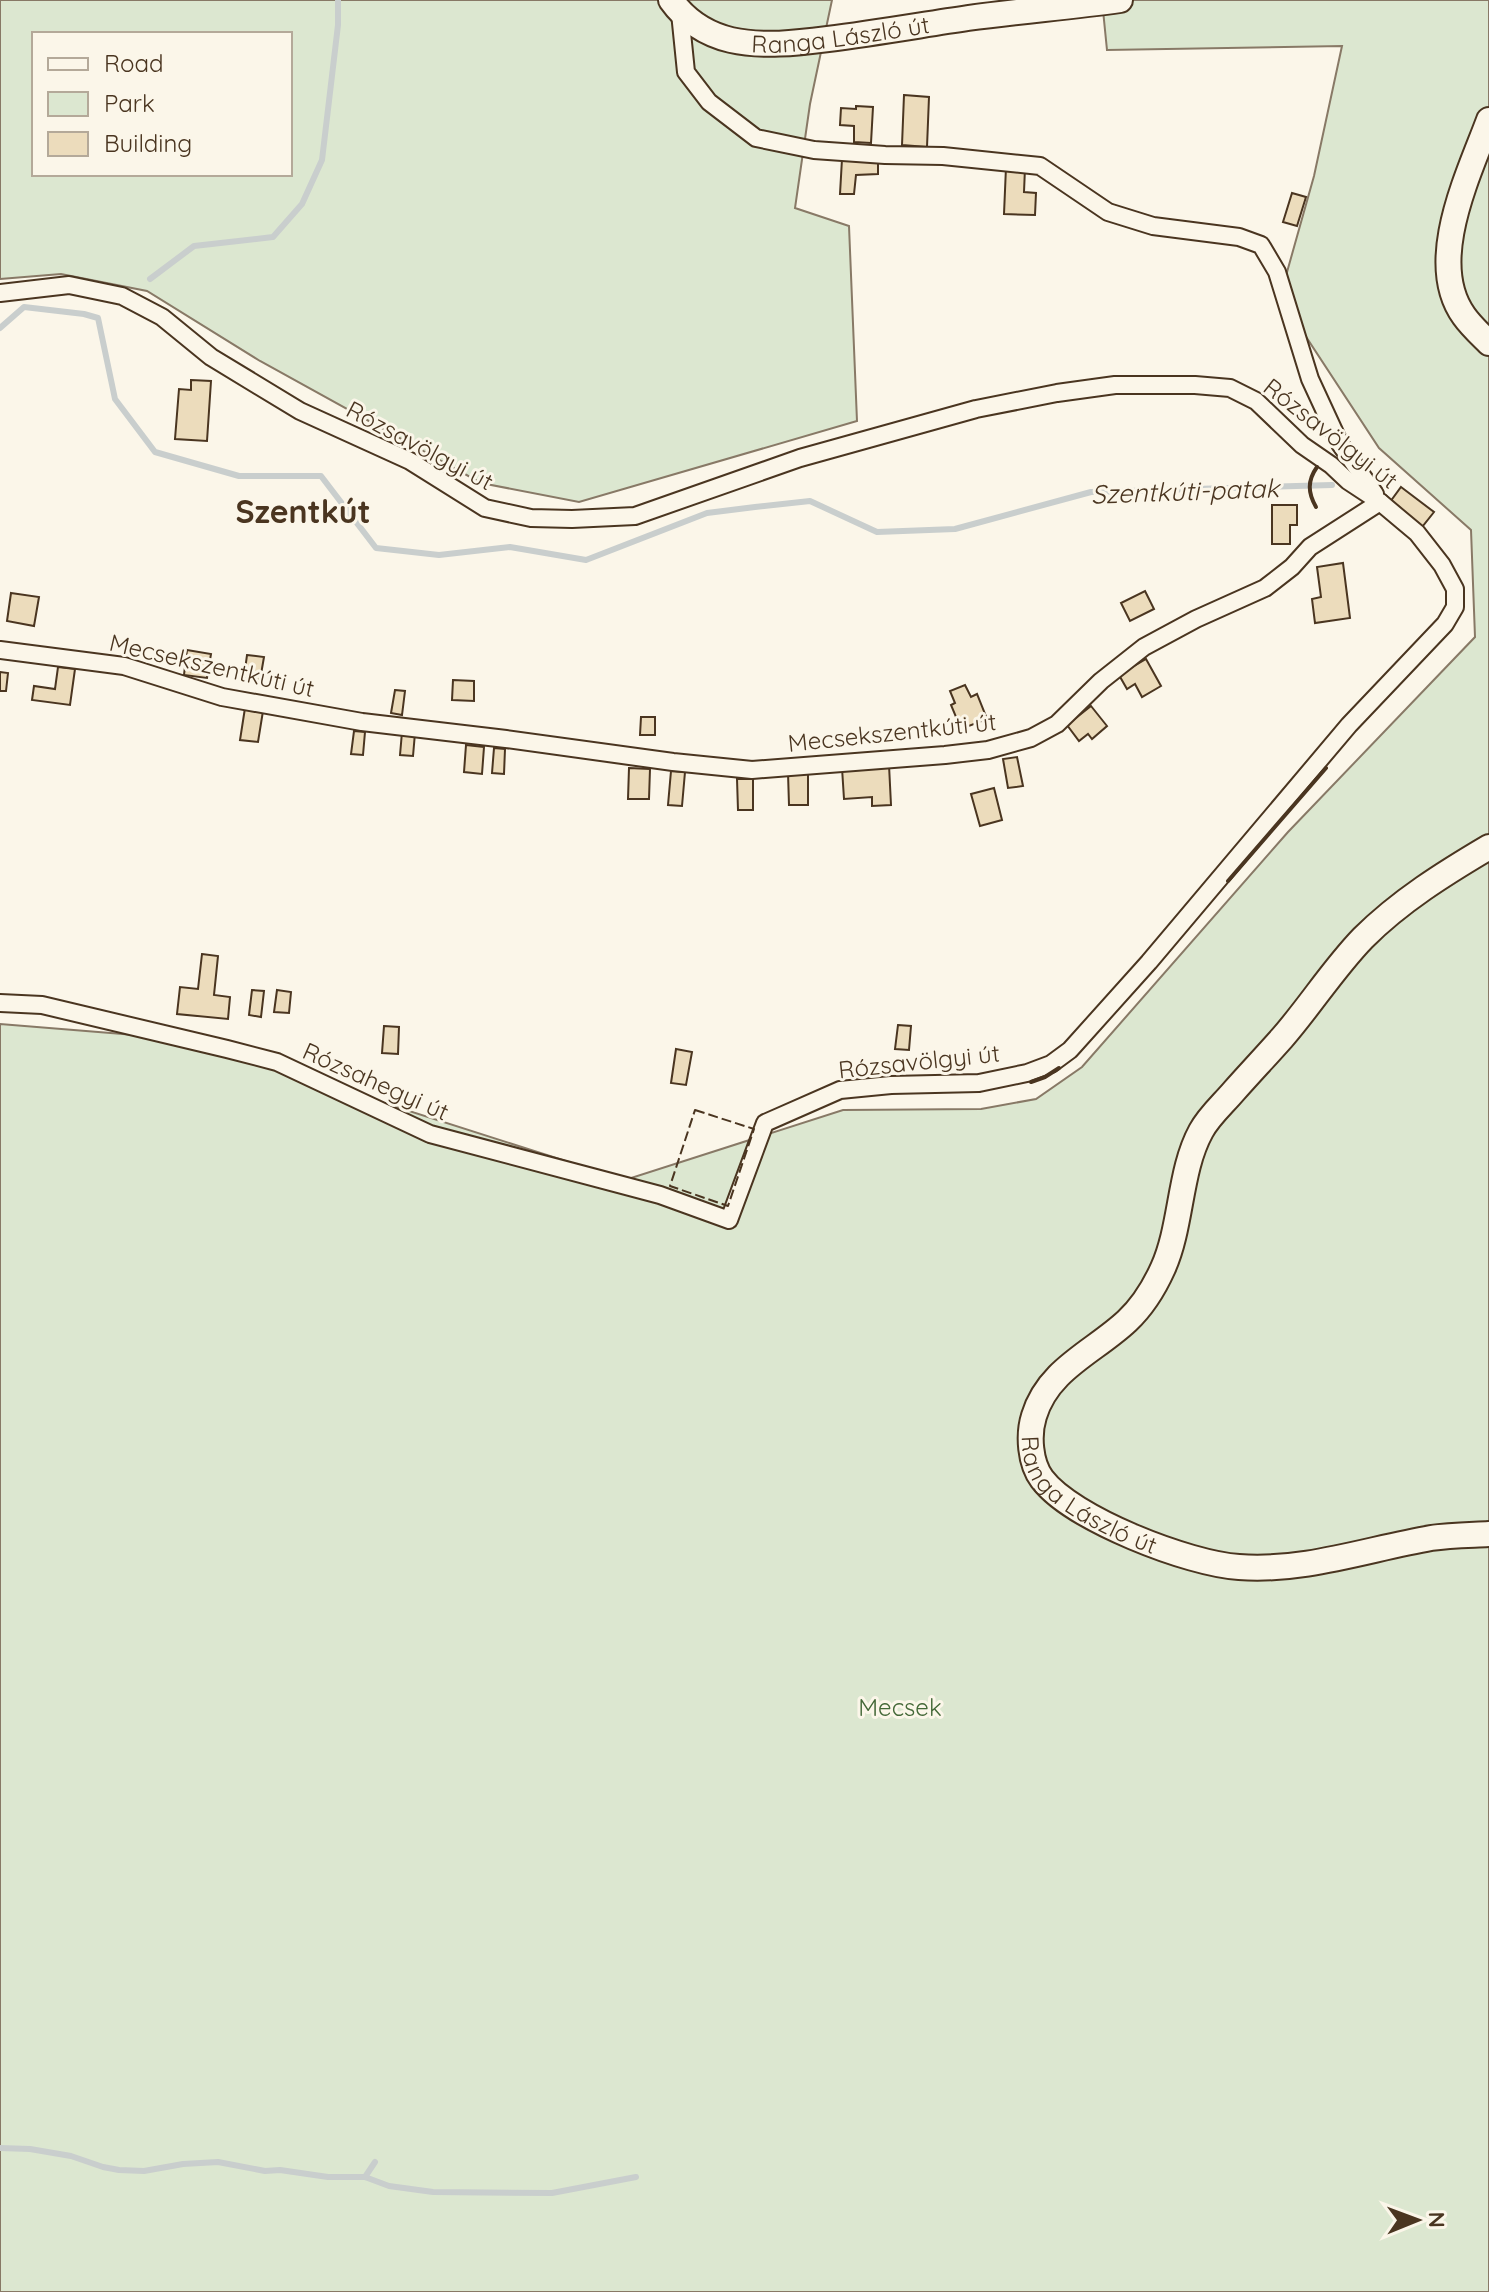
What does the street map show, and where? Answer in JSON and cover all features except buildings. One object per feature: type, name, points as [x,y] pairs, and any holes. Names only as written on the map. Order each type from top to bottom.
[{"type":"main road","name":"Ranga László út","points":[[676,6],[707,32],[732,40],[774,43],[854,36],[969,18],[1120,0]]},
{"type":"main road","points":[[1489,120],[1462,191],[1451,232],[1448,259],[1449,282],[1462,314],[1489,343]]},
{"type":"main road","name":"Ranga László út","points":[[1489,847],[1443,874],[1364,938],[1288,1031],[1216,1111],[1202,1130],[1193,1150],[1166,1264],[1154,1288],[1125,1323],[1058,1374],[1034,1416],[1031,1437],[1033,1461],[1041,1477],[1072,1506],[1140,1540],[1206,1561],[1238,1567],[1278,1567],[1434,1537],[1489,1534]]},
{"type":"street","points":[[676,6],[686,72],[709,102],[756,138],[814,150],[943,156],[1040,166],[1108,212],[1153,226],[1239,237],[1261,245],[1277,272],[1310,379],[1340,444],[1380,502]]},
{"type":"street","name":"Rózsavölgyi út","points":[[0,293],[69,285],[122,296],[162,317],[211,357],[300,411],[410,461],[485,508],[531,518],[635,516],[800,458],[976,409],[1115,385],[1195,385],[1230,388],[1256,401],[1302,445],[1417,533],[1442,565],[1455,589],[1455,607],[1445,624],[1349,725],[1080,1039],[1051,1064],[1027,1073],[979,1083],[891,1085],[840,1090],[765,1123],[729,1220]]},
{"type":"street","name":"Mecsekszentkúti út","points":[[0,650],[124,666],[222,697],[362,722],[673,762],[752,770],[945,755],[988,750],[1031,738],[1057,724],[1101,681],[1144,647],[1265,588],[1292,567],[1310,547],[1380,502]]},
{"type":"street","name":"Rózsahegyi út","points":[[0,1003],[42,1005],[277,1062],[430,1134],[660,1195],[729,1220]]},
{"type":"green space","points":[[0,0],[832,0],[810,104],[795,208],[849,226],[857,421],[579,502],[481,483],[260,361],[147,291],[61,274],[0,279]]},
{"type":"green space","name":"Mecsek","points":[[1102,0],[1489,0],[1489,2292],[0,2292],[0,1024],[184,1039],[625,1180],[843,1110],[981,1109],[1036,1099],[1082,1067],[1288,832],[1475,637],[1471,530],[1379,448],[1280,297],[1314,176],[1342,46],[1107,50]]},
{"type":"waterway","points":[[150,279],[194,246],[273,237],[302,204],[322,160],[338,25],[338,0]]},
{"type":"waterway","name":"Szentkúti-patak","points":[[0,328],[24,307],[98,318],[115,399],[155,452],[239,476],[321,476],[376,548],[439,555],[510,547],[586,560],[707,513],[810,501],[877,532],[955,529],[1091,492],[1332,485]]},
{"type":"waterway","points":[[0,2148],[71,2156],[119,2170],[144,2171],[218,2162],[265,2171],[365,2177],[389,2186],[433,2192],[552,2193],[636,2177]]},
{"type":"waterway","points":[[365,2177],[375,2162]]},
{"type":"fence","points":[[695,1110],[754,1129],[728,1206],[670,1186],[695,1110]]},
{"type":"wall","points":[[1316,507],[1310,487],[1317,467]]},
{"type":"wall","points":[[1228,881],[1326,768]]},
{"type":"wall","points":[[1031,1082],[1059,1068]]},
{"type":"district","name":"Szentkút","points":[[303,511]]}]
